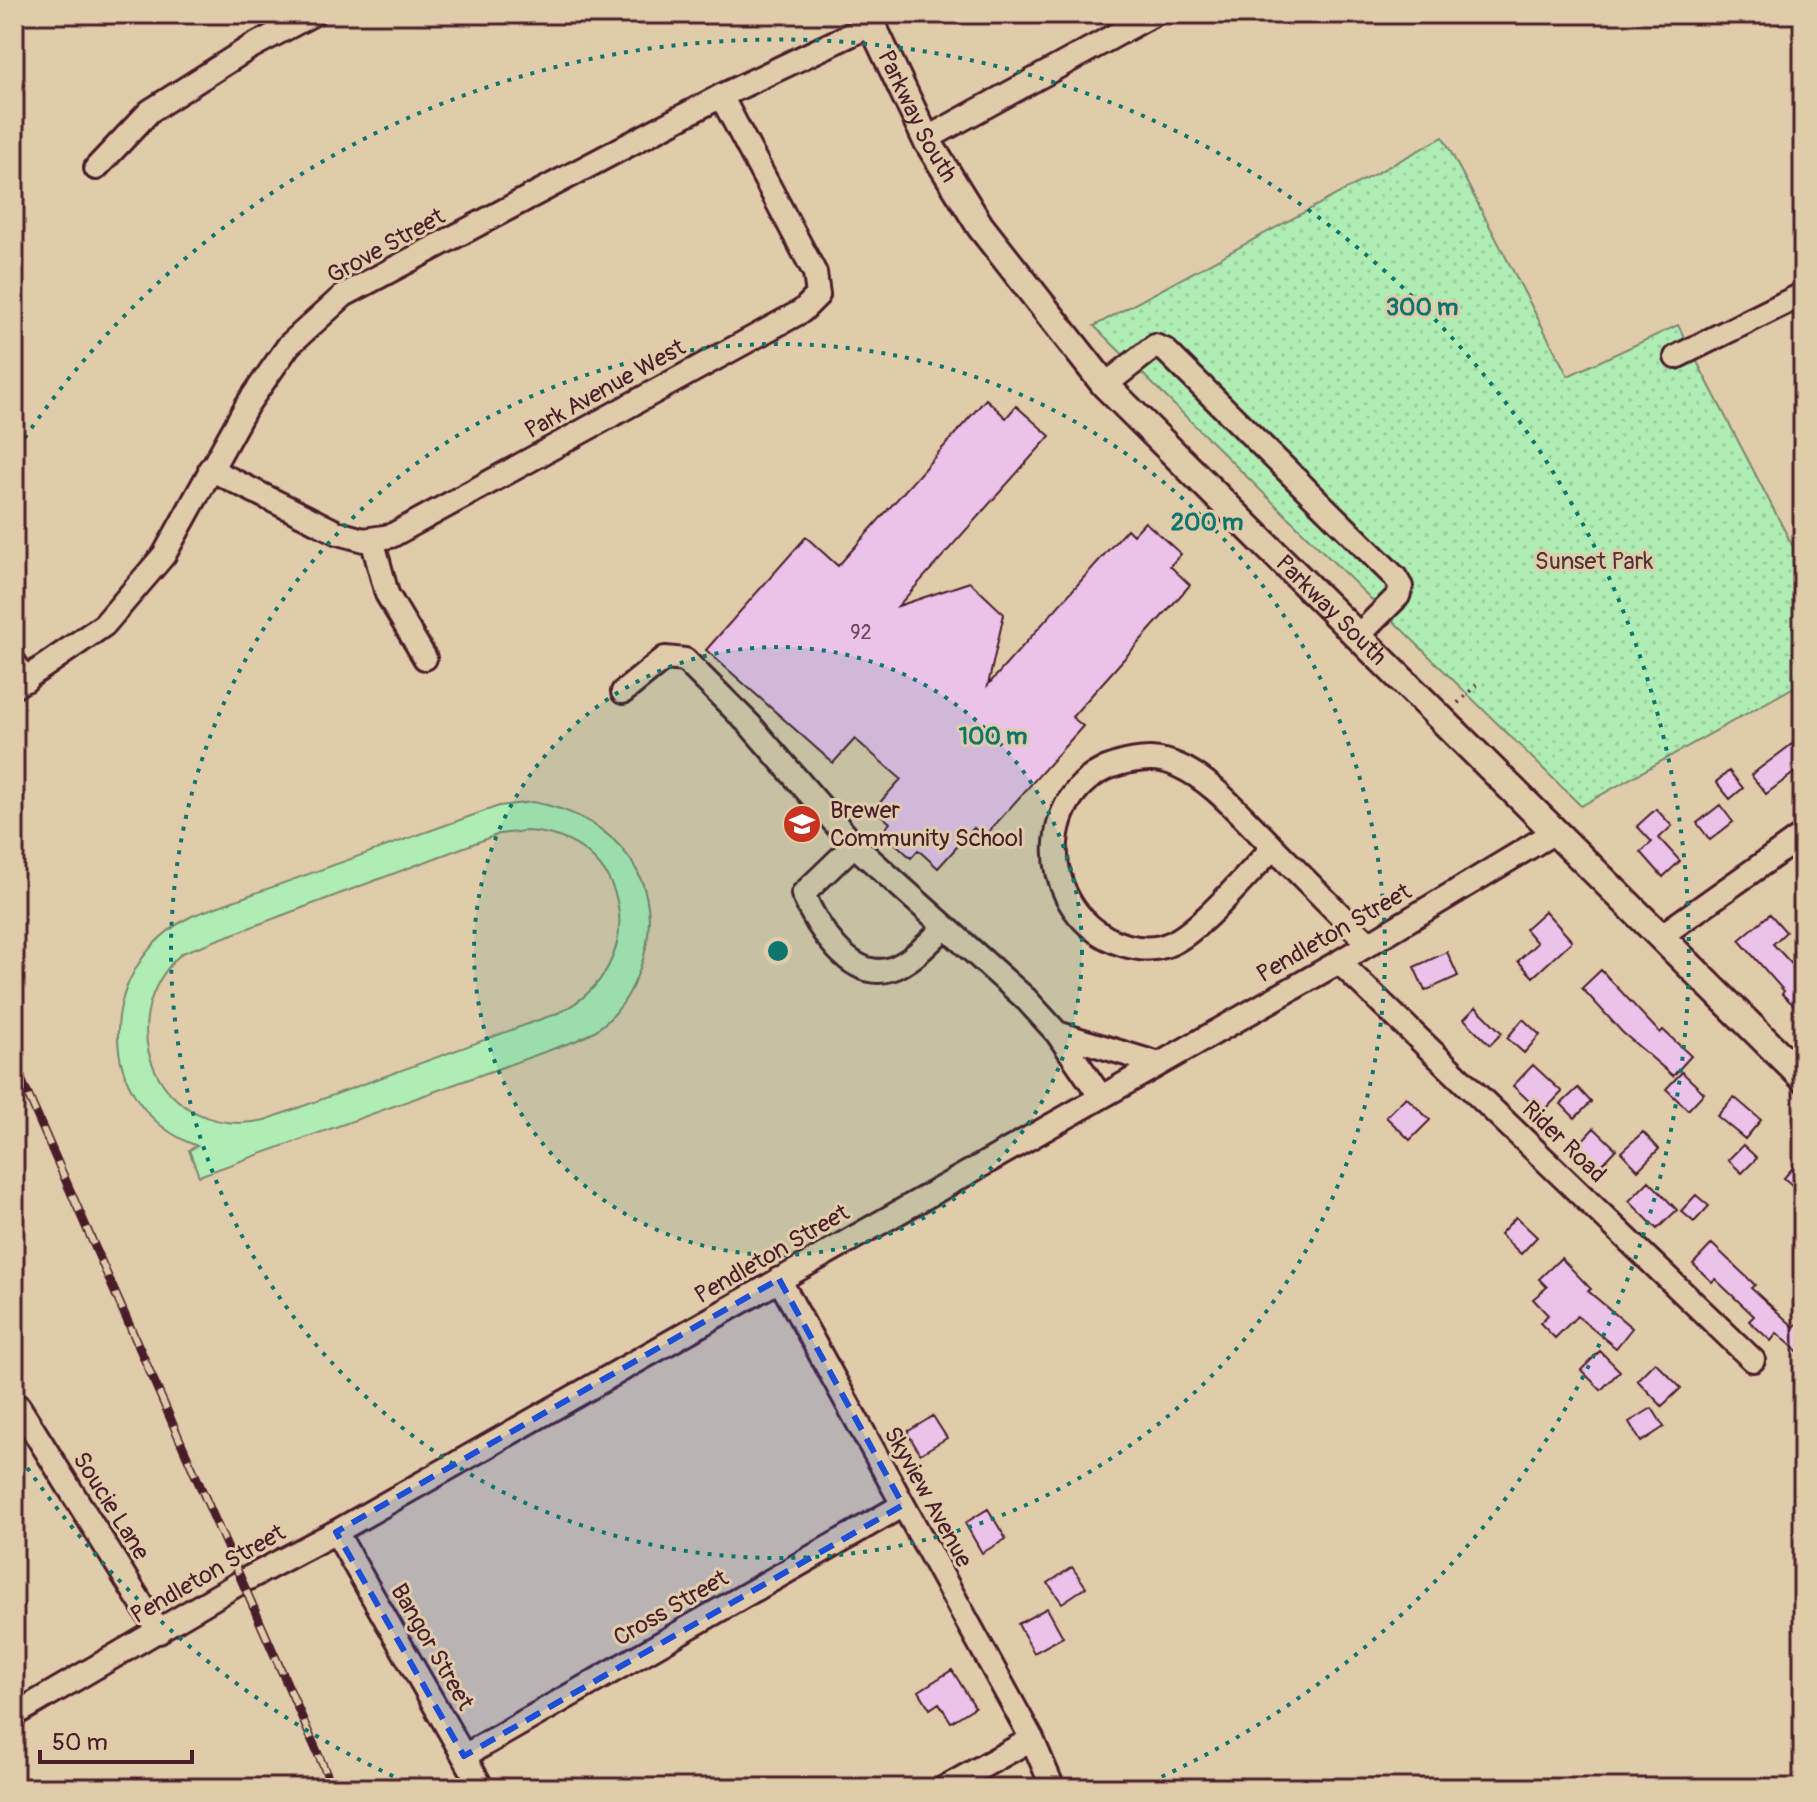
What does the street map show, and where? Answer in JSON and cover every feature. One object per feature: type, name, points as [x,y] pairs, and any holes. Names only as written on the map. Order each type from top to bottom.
[{"type":"main road","name":"Parkway South","points":[[869,19],[926,139],[980,226],[1105,385],[1803,1078]]},
{"type":"street","points":[[96,168],[150,111],[249,48],[313,14]]},
{"type":"street","points":[[926,139],[1154,14]]},
{"type":"street","name":"Grove Street","points":[[18,676],[104,625],[164,555],[247,405],[289,345],[344,295],[869,19]]},
{"type":"street","name":"Park Avenue West","points":[[372,539],[391,536],[775,326],[802,311],[818,295],[815,273],[721,96]]},
{"type":"street","points":[[1676,357],[1803,294]]},
{"type":"street","points":[[1105,385],[1155,346],[1176,361],[1395,577],[1401,587],[1398,596],[1359,635]]},
{"type":"street","points":[[210,469],[338,533],[372,539],[387,594],[425,658]]},
{"type":"street","points":[[623,692],[665,658],[685,660],[750,725],[854,845],[1026,999],[1057,1033],[1101,1097]]},
{"type":"street","points":[[1273,848],[1190,931],[1172,943],[1151,949],[1128,946],[1088,926],[1065,898],[1056,871],[1055,847],[1068,806],[1093,774],[1106,766],[1156,758],[1178,765],[1205,782],[1273,848],[1369,944]]},
{"type":"street","name":"Pendleton Street","points":[[14,1715],[241,1582],[336,1532],[1339,962],[1553,833]]},
{"type":"street","points":[[1661,936],[1803,835]]},
{"type":"street","points":[[854,845],[803,894],[813,917],[832,942],[859,966],[873,971],[897,966],[945,927]]},
{"type":"street","name":"Rider Road","points":[[1339,962],[1753,1360]]},
{"type":"street","points":[[1057,1033],[1159,1064]]},
{"type":"street","name":"Skyview Avenue","points":[[779,1279],[1032,1739],[1053,1788]]},
{"type":"street","name":"Soucie Lane","points":[[19,1407],[159,1632]]},
{"type":"street","name":"Cross Street","points":[[464,1756],[903,1505]]},
{"type":"street","name":"Bangor Street","points":[[336,1532],[482,1788]]},
{"type":"street","points":[[944,1788],[1032,1739]]},
{"type":"path","points":[[1458,703],[1481,681]]},
{"type":"highlighted area","points":[[779,1279],[903,1505],[464,1756],[336,1532]]},
{"type":"green space","name":"Sunset Park","points":[[1443,137],[1568,376],[1678,325],[1803,566],[1803,682],[1581,806],[1094,326]]},
{"type":"green space","points":[[533,802],[564,810],[613,839],[631,860],[643,884],[648,910],[647,940],[634,983],[615,1014],[587,1036],[575,1041],[199,1176],[189,1150],[197,1146],[162,1126],[137,1099],[122,1067],[118,1033],[123,998],[138,965],[161,937],[194,915],[499,806]],"holes":[[[526,831],[562,838],[590,855],[609,879],[618,907],[618,937],[608,966],[588,992],[558,1013],[265,1120],[228,1122],[197,1113],[173,1096],[156,1071],[147,1043],[148,1012],[159,981],[182,953],[499,834]]]},
{"type":"building","points":[[986,399],[1006,418],[1016,406],[1050,436],[898,606],[970,582],[1004,614],[988,685],[1127,529],[1133,535],[1145,522],[1181,554],[1170,566],[1190,585],[1072,717],[1083,726],[984,837],[974,828],[938,868],[918,850],[911,858],[883,832],[890,823],[874,809],[901,779],[855,739],[833,763],[706,650],[806,537],[838,566]]},
{"type":"building","points":[[1792,744],[1803,758],[1803,766],[1766,794],[1751,775]]},
{"type":"building","points":[[1729,771],[1743,788],[1730,799],[1716,782]]},
{"type":"building","points":[[1720,805],[1733,822],[1710,840],[1697,823]]},
{"type":"building","points":[[1656,809],[1672,826],[1659,838],[1680,861],[1663,877],[1641,852],[1652,842],[1637,826]]},
{"type":"building","points":[[1545,911],[1572,941],[1533,977],[1518,961],[1537,943],[1525,929]]},
{"type":"building","points":[[1770,914],[1786,932],[1773,944],[1803,976],[1803,1014],[1782,994],[1784,991],[1739,940]]},
{"type":"building","points":[[1447,952],[1458,976],[1425,991],[1414,967]]},
{"type":"building","points":[[1601,970],[1660,1033],[1663,1030],[1691,1056],[1673,1076],[1622,1032],[1582,988]]},
{"type":"building","points":[[1476,1007],[1502,1033],[1490,1045],[1464,1019]]},
{"type":"building","points":[[1523,1019],[1540,1035],[1524,1053],[1507,1038]]},
{"type":"building","points":[[1533,1065],[1562,1092],[1542,1113],[1513,1086]]},
{"type":"building","points":[[1682,1072],[1704,1093],[1688,1110],[1666,1089]]},
{"type":"building","points":[[1578,1088],[1591,1102],[1575,1118],[1561,1104]]},
{"type":"building","points":[[1406,1097],[1430,1120],[1410,1140],[1386,1117]]},
{"type":"building","points":[[1734,1097],[1761,1120],[1745,1139],[1717,1116]]},
{"type":"building","points":[[1594,1128],[1616,1149],[1598,1168],[1576,1147]]},
{"type":"building","points":[[1643,1132],[1659,1149],[1638,1170],[1621,1152]]},
{"type":"building","points":[[1743,1145],[1757,1158],[1742,1173],[1728,1160]]},
{"type":"building","points":[[1803,1156],[1803,1195],[1784,1178]]},
{"type":"building","points":[[1649,1181],[1677,1210],[1657,1229],[1629,1201]]},
{"type":"building","points":[[1696,1195],[1709,1206],[1694,1222],[1681,1211]]},
{"type":"building","points":[[1516,1217],[1537,1237],[1521,1254],[1500,1234]]},
{"type":"building","points":[[1712,1244],[1755,1285],[1751,1288],[1794,1327],[1803,1317],[1803,1356],[1777,1333],[1771,1341],[1749,1321],[1754,1316],[1715,1279],[1712,1282],[1693,1264]]},
{"type":"building","points":[[1561,1258],[1591,1289],[1588,1291],[1632,1328],[1616,1348],[1577,1316],[1555,1338],[1540,1323],[1548,1315],[1533,1299],[1547,1287],[1539,1279]]},
{"type":"building","points":[[1600,1351],[1620,1371],[1601,1390],[1581,1370]]},
{"type":"building","points":[[1655,1362],[1681,1388],[1662,1406],[1637,1380]]},
{"type":"building","points":[[1652,1408],[1664,1427],[1641,1442],[1629,1422]]},
{"type":"building","points":[[933,1416],[947,1438],[920,1454],[907,1432]]},
{"type":"building","points":[[988,1509],[1006,1539],[982,1553],[965,1523]]},
{"type":"building","points":[[1072,1567],[1086,1587],[1062,1603],[1048,1583]]},
{"type":"building","points":[[1047,1608],[1063,1637],[1034,1653],[1018,1624]]},
{"type":"building","points":[[952,1670],[975,1707],[951,1722],[939,1703],[930,1709],[919,1691]]},
{"type":"railway","points":[[14,1063],[333,1788]]},
{"type":"place","name":"Brewer Community School","points":[[802,824]]}]
